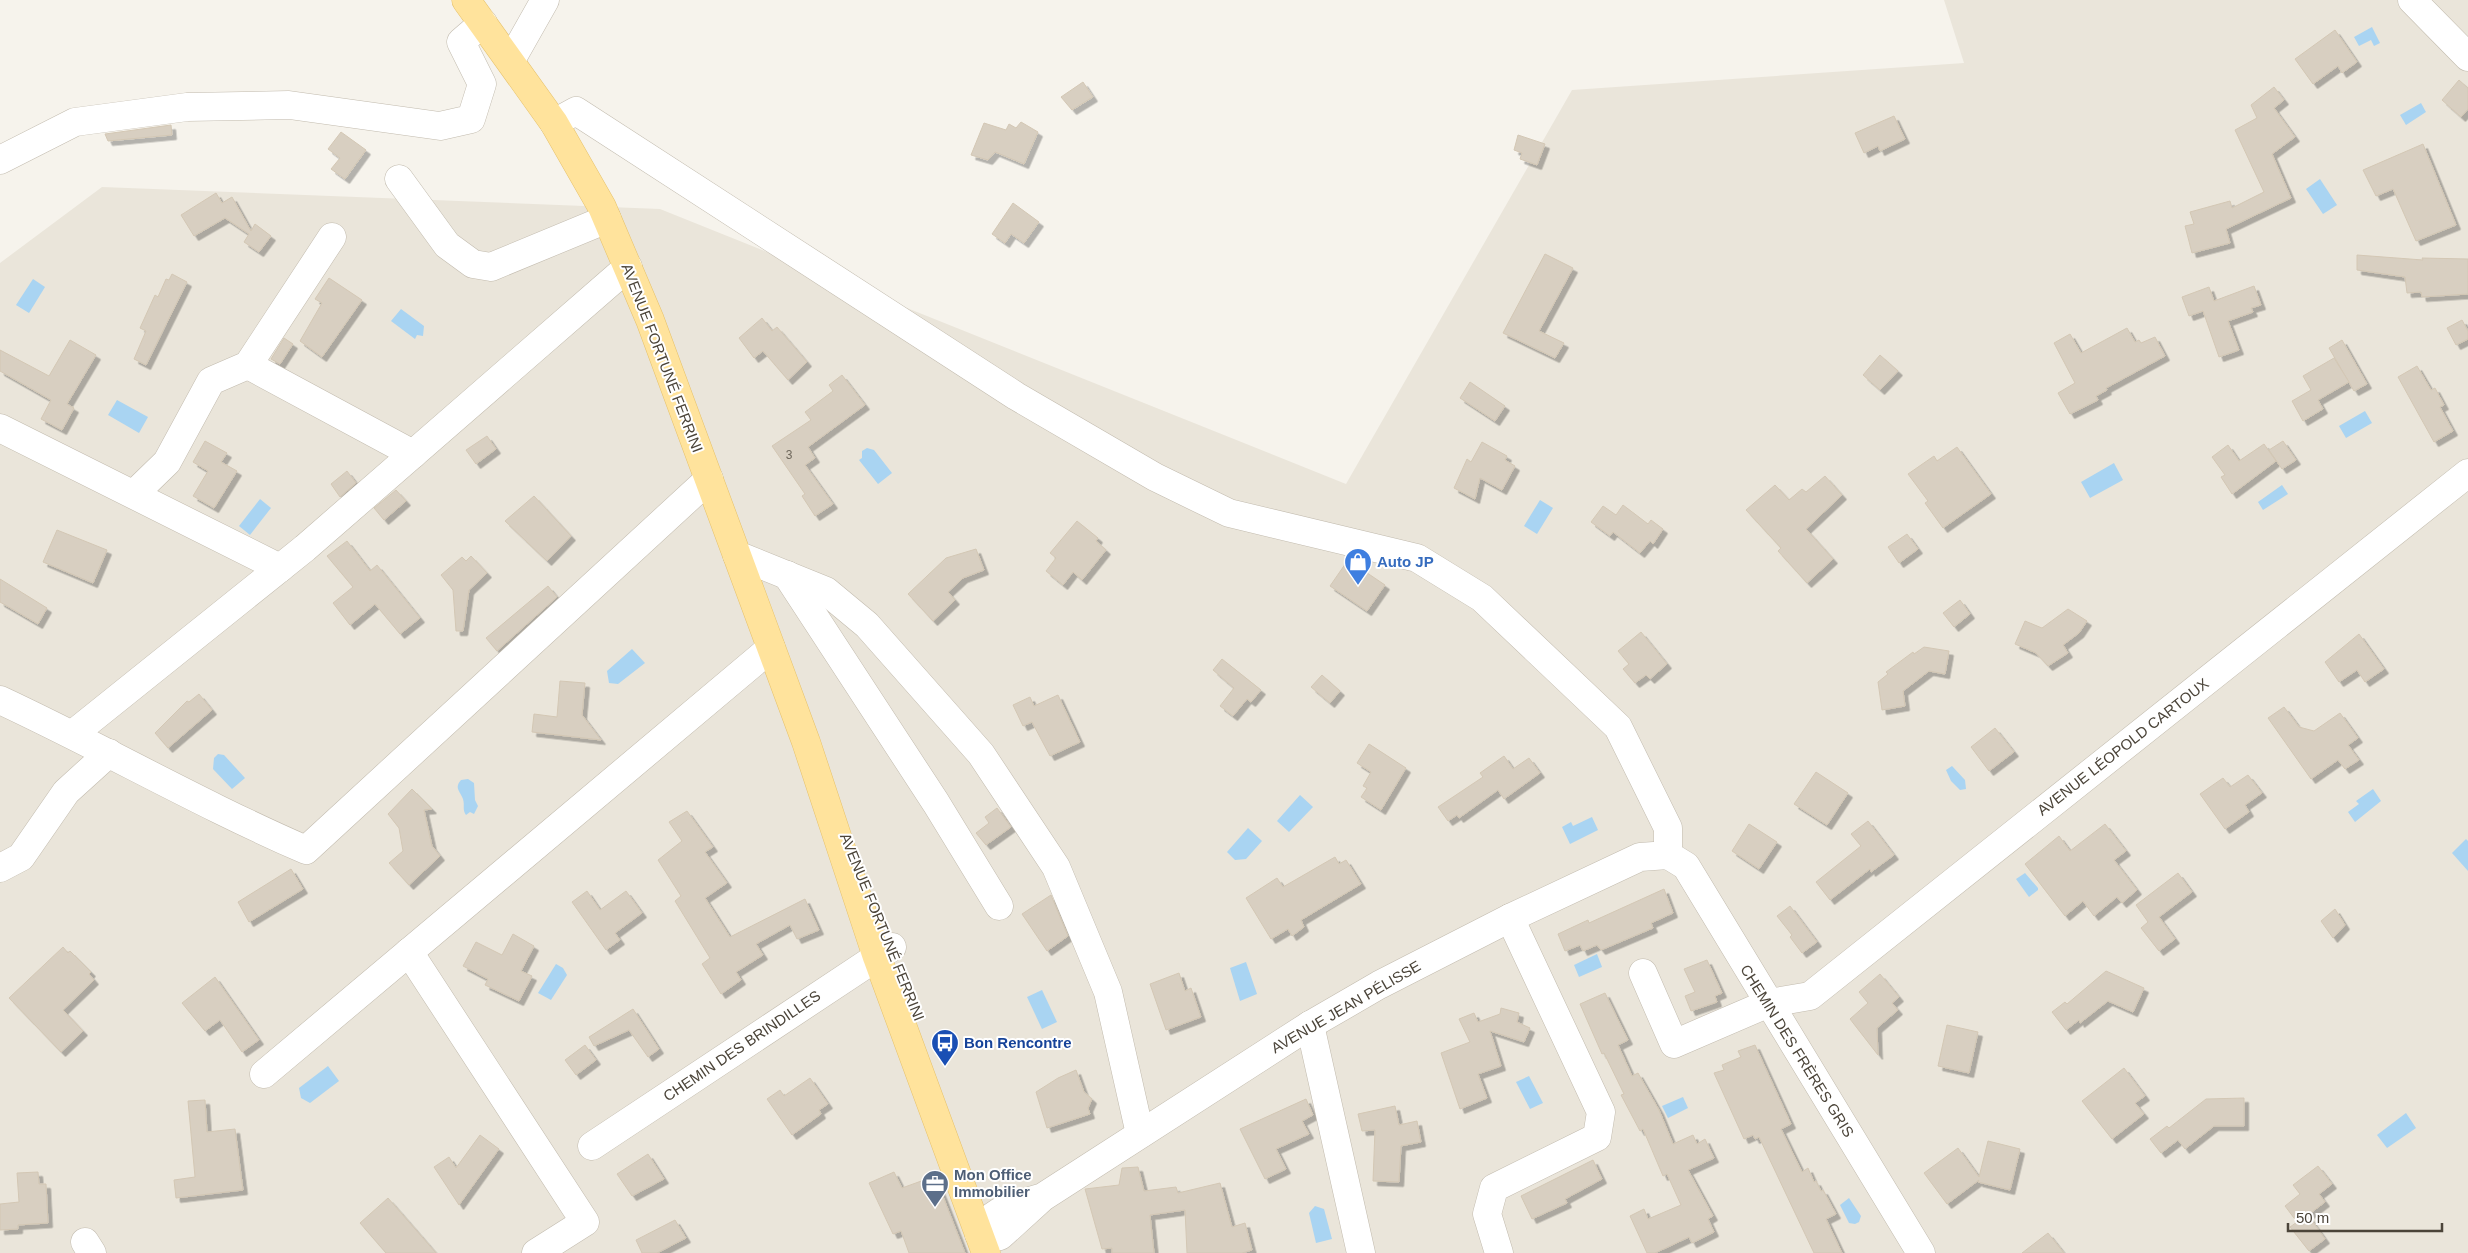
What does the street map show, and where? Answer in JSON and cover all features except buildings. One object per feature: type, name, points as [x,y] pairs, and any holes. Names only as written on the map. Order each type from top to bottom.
[{"type":"main road","name":"AVENUE FORTUNÉ FERRINI","points":[[466,0],[554,123],[607,219],[628,266],[993,1238]]},
{"type":"street","points":[[510,60],[545,0]]},
{"type":"street","points":[[2412,0],[2468,57]]},
{"type":"street","points":[[0,160],[75,122],[186,107],[289,105],[440,126],[471,119],[482,84],[461,42],[483,23]]},
{"type":"street","points":[[554,123],[576,111],[1016,396],[1156,477],[1229,512],[1418,558],[1482,598],[1618,727],[1668,828],[1668,855]]},
{"type":"street","points":[[399,179],[447,245],[473,264],[491,267],[607,219]]},
{"type":"street","points":[[134,494],[167,462],[210,381],[248,365],[332,237]]},
{"type":"street","points":[[73,734],[280,568],[628,266]]},
{"type":"street","points":[[248,365],[413,454]]},
{"type":"street","points":[[0,428],[280,568]]},
{"type":"street","name":"AVENUE LÉOPOLD CARTOUX","points":[[1643,973],[1674,1044],[1769,1003],[1810,996],[2468,473]]},
{"type":"street","points":[[0,700],[73,734],[245,824],[306,850],[709,479]]},
{"type":"street","points":[[737,555],[826,591],[867,625],[981,754],[1056,867],[1108,992],[1140,1134]]},
{"type":"street","points":[[787,575],[936,803],[999,906]]},
{"type":"street","points":[[264,1074],[771,648]]},
{"type":"street","points":[[0,868],[21,857],[66,792],[110,753]]},
{"type":"street","name":"CHEMIN DES FRÈRES GRIS","points":[[1668,855],[1686,866],[1921,1253]]},
{"type":"street","name":"AVENUE JEAN PÉLISSE","points":[[993,1238],[1043,1196],[1310,1025],[1379,985],[1510,918],[1640,858],[1668,855]]},
{"type":"street","points":[[1499,1253],[1487,1214],[1494,1188],[1597,1137],[1601,1112],[1510,918]]},
{"type":"street","points":[[409,952],[585,1222],[536,1253]]},
{"type":"street","name":"CHEMIN DES BRINDILLES","points":[[592,1146],[885,952]]},
{"type":"street","points":[[1310,1025],[1362,1253]]},
{"type":"shaded area","points":[[1944,0],[2468,0],[2468,1253],[0,1253],[0,263],[102,187],[660,209],[1346,484],[1572,90],[1964,63]]},
{"type":"water","points":[[2372,27],[2380,43],[2374,46],[2371,40],[2359,46],[2354,37]]},
{"type":"water","points":[[2421,103],[2426,112],[2406,125],[2400,115]]},
{"type":"water","points":[[2320,179],[2337,205],[2323,214],[2306,189]]},
{"type":"water","points":[[33,279],[45,287],[29,313],[16,305]]},
{"type":"water","points":[[401,309],[424,326],[423,336],[417,335],[415,339],[391,321]]},
{"type":"water","points":[[117,400],[148,417],[139,433],[108,415]]},
{"type":"water","points":[[2365,411],[2372,423],[2346,438],[2339,426]]},
{"type":"water","points":[[867,448],[874,450],[892,473],[878,484],[859,460],[862,458],[862,451]]},
{"type":"water","points":[[2114,463],[2123,480],[2090,498],[2081,482]]},
{"type":"water","points":[[2282,485],[2288,494],[2263,510],[2258,502]]},
{"type":"water","points":[[260,499],[271,508],[250,535],[239,526]]},
{"type":"water","points":[[1540,500],[1553,508],[1537,534],[1524,526]]},
{"type":"water","points":[[632,649],[645,663],[618,684],[609,683],[607,671]]},
{"type":"water","points":[[218,754],[224,755],[245,778],[232,789],[213,769],[214,758]]},
{"type":"water","points":[[1952,766],[1965,780],[1966,789],[1960,790],[1951,781],[1946,770]]},
{"type":"water","points":[[468,779],[474,783],[475,800],[478,806],[474,814],[470,812],[466,815],[458,785],[461,780]]},
{"type":"water","points":[[2373,789],[2381,801],[2355,822],[2348,812],[2359,804],[2356,801]]},
{"type":"water","points":[[1300,795],[1313,807],[1289,832],[1277,821]]},
{"type":"water","points":[[1592,817],[1598,830],[1570,844],[1562,827],[1571,822],[1573,826]]},
{"type":"water","points":[[1248,828],[1262,841],[1246,859],[1235,860],[1227,852]]},
{"type":"water","points":[[2466,839],[2468,841],[2468,871],[2452,853]]},
{"type":"water","points":[[2025,873],[2038,888],[2029,897],[2016,879]]},
{"type":"water","points":[[1597,954],[1602,967],[1579,977],[1574,965]]},
{"type":"water","points":[[1246,962],[1257,994],[1240,1001],[1230,968]]},
{"type":"water","points":[[556,964],[563,968],[567,975],[551,1000],[538,993]]},
{"type":"water","points":[[1042,990],[1057,1022],[1042,1029],[1027,997]]},
{"type":"water","points":[[328,1066],[339,1081],[310,1103],[301,1098],[299,1088]]},
{"type":"water","points":[[1529,1076],[1543,1103],[1530,1109],[1516,1082]]},
{"type":"water","points":[[1683,1097],[1688,1108],[1668,1118],[1662,1106]]},
{"type":"water","points":[[2406,1113],[2416,1128],[2387,1148],[2377,1135]]},
{"type":"water","points":[[1849,1198],[1861,1216],[1859,1222],[1855,1224],[1849,1223],[1840,1205]]},
{"type":"water","points":[[1315,1206],[1324,1209],[1332,1239],[1316,1243],[1309,1213]]},
{"type":"place","name":"Auto JP","points":[[1358,586]]},
{"type":"place","name":"Bon Rencontre","points":[[945,1067]]},
{"type":"place","name":"Mon Office Immobilier","points":[[935,1208]]}]
